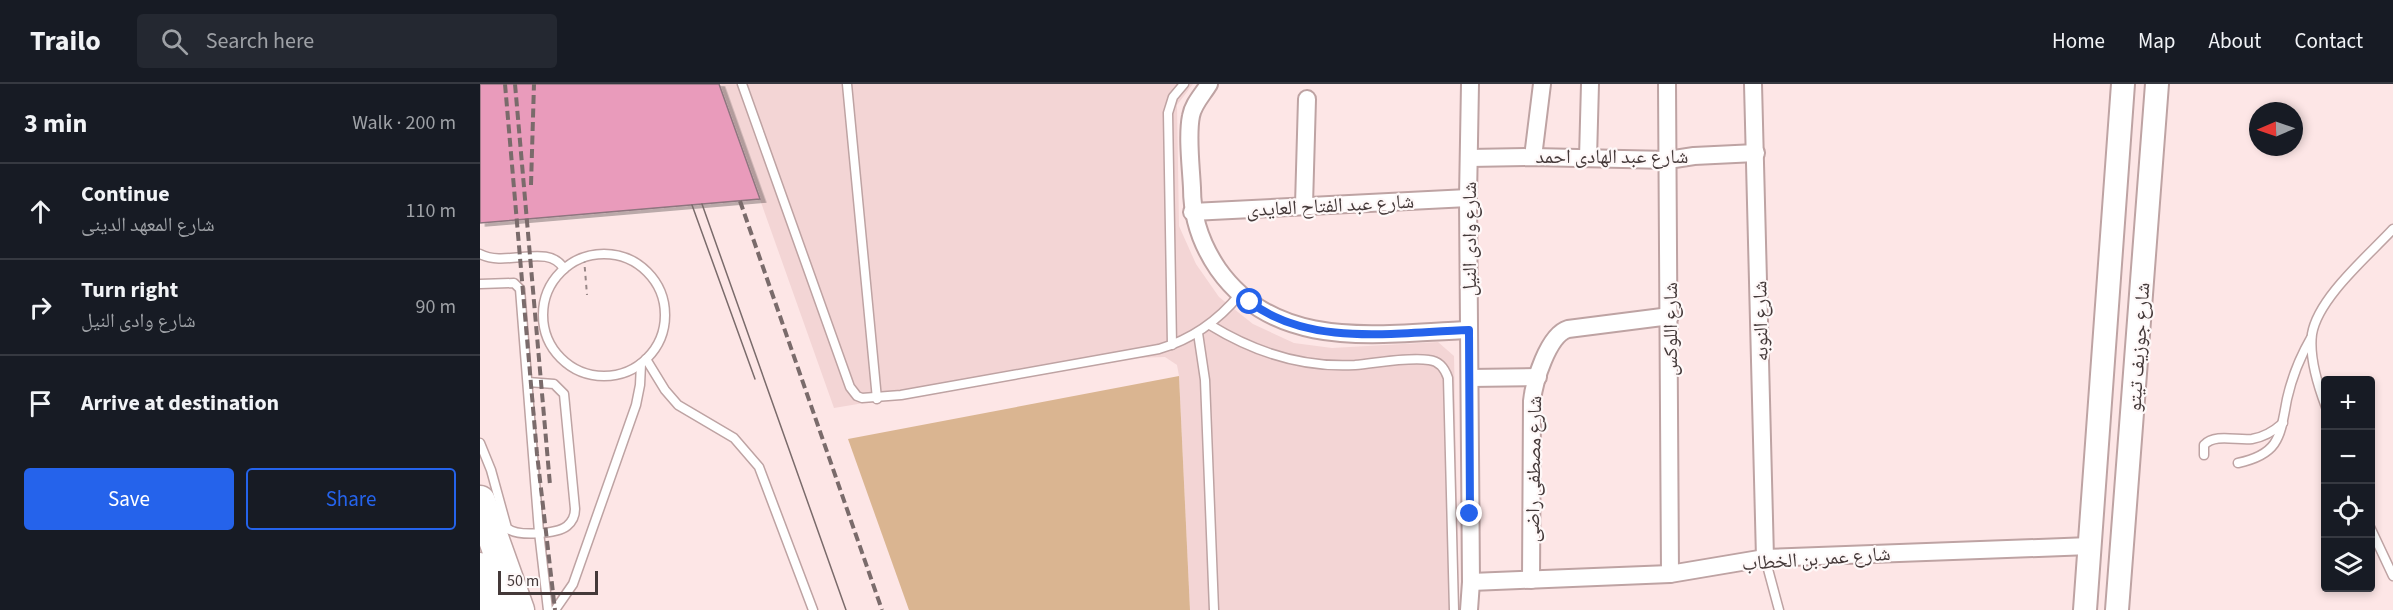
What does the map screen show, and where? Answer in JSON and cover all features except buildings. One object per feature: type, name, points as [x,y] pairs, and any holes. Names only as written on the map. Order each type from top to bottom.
[{"type":"highway","points":[[480,501],[519,610]]},
{"type":"highway","points":[[480,568],[494,610]]},
{"type":"main road","name":"شارع جوزيف تيتو","points":[[2085,610],[2123,84]]},
{"type":"main road","name":"شارع جوزيف تيتو","points":[[2117,610],[2157,84]]},
{"type":"street","points":[[1209,84],[1191,115],[1192,212],[1199,235],[1210,257],[1240,294],[1281,321],[1304,329],[1328,333],[1469,330]]},
{"type":"street","name":"شارع وادى النيل","points":[[1469,610],[1471,582],[1468,198],[1470,84]]},
{"type":"street","points":[[1533,156],[1542,84]]},
{"type":"street","points":[[1588,158],[1590,84]]},
{"type":"street","name":"شارع اللوكس","points":[[1667,84],[1670,574]]},
{"type":"street","name":"شارع النوبه","points":[[1754,84],[1765,558]]},
{"type":"street","points":[[1304,205],[1307,99]]},
{"type":"street","name":"شارع عبد الهادى احمد","points":[[1469,158],[1533,156],[1668,160],[1694,156],[1756,153]]},
{"type":"street","name":"شارع عبد الفتاح العايدى","points":[[1192,212],[1468,198]]},
{"type":"street","name":"شارع مصطفى راضى","points":[[1531,580],[1532,401],[1538,377],[1554,337],[1563,330],[1670,316]]},
{"type":"street","points":[[1470,378],[1538,377]]},
{"type":"street","name":"شارع عمر بن الخطاب","points":[[1471,582],[1670,574],[1765,558],[2090,546]]},
{"type":"lane","points":[[742,84],[850,387],[862,399],[877,399],[1172,345],[1210,325],[1240,294]]},
{"type":"lane","points":[[847,84],[877,399]]},
{"type":"lane","points":[[1172,345],[1168,113],[1173,97],[1184,84]]},
{"type":"lane","points":[[2238,463],[2254,459],[2268,450],[2278,437],[2284,422],[2292,379],[2312,337],[2320,310],[2393,229]]},
{"type":"lane","points":[[480,254],[501,260],[546,255],[557,260],[564,269]]},
{"type":"lane","points":[[607,254],[622,257],[636,264],[649,274],[663,301],[665,317],[656,347],[644,361],[620,374],[597,376],[568,365],[557,354],[546,333],[543,310],[546,295],[553,281],[564,269],[584,258],[607,254]]},
{"type":"lane","points":[[483,284],[514,283],[520,289],[539,532],[548,610]]},
{"type":"lane","points":[[1210,325],[1253,348],[1299,362],[1348,365],[1430,360],[1443,368],[1448,378],[1454,610]]},
{"type":"lane","points":[[1198,333],[1205,380],[1214,610]]},
{"type":"lane","points":[[2312,337],[2314,363],[2321,391]]},
{"type":"lane","points":[[555,610],[573,584],[632,416],[644,361]]},
{"type":"lane","points":[[644,361],[678,405],[734,438],[759,466],[813,610]]},
{"type":"lane","points":[[480,443],[491,470],[507,528],[516,534],[539,532],[565,527],[573,520],[575,509],[564,394],[554,384],[528,382]]},
{"type":"lane","points":[[2204,455],[2204,445],[2212,439],[2253,439],[2275,430],[2284,422]]},
{"type":"lane","points":[[2375,537],[2393,576]]},
{"type":"lane","points":[[1765,558],[1779,610]]},
{"type":"path","points":[[584,258],[587,295]]},
{"type":"shaded area","points":[[719,84],[1193,84],[1177,105],[1179,226],[1196,264],[1219,297],[1253,324],[1294,343],[1332,348],[1438,342],[1454,356],[1459,610],[1190,610],[1179,376],[1177,365],[1165,357],[1134,358],[834,408]]},
{"type":"shaded area","points":[[1179,376],[1190,610],[909,610],[848,439]]},
{"type":"tram line","points":[[702,204],[846,610]]},
{"type":"tram line","points":[[692,205],[755,379]]},
{"type":"railway","points":[[505,84],[537,454],[555,610]]},
{"type":"railway","points":[[515,84],[550,485]]},
{"type":"railway","points":[[531,185],[534,84]]},
{"type":"railway","points":[[740,201],[882,610]]},
{"type":"route","points":[[1250,302],[1281,321],[1304,329],[1328,333],[1469,330],[1470,514]]}]
